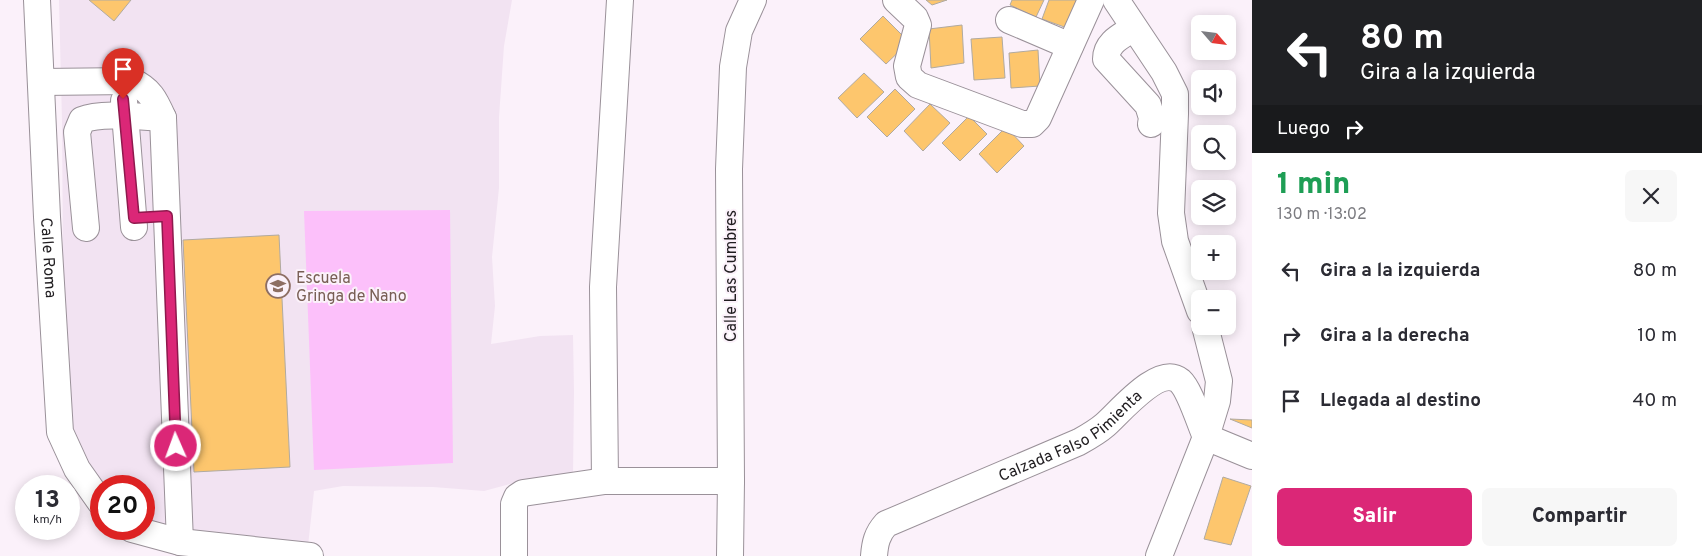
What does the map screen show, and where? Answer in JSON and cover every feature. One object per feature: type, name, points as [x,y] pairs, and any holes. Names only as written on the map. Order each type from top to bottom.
[{"type":"street","points":[[605,481],[603,287],[620,0]]},
{"type":"street","name":"Calle Las Cumbres","points":[[730,556],[729,169],[733,67],[740,31],[753,0]]},
{"type":"street","points":[[896,0],[915,18],[918,25],[907,66],[909,77],[918,85],[1022,124],[1032,124],[1038,118],[1091,0]]},
{"type":"street","points":[[1116,0],[1164,72],[1174,94],[1172,213],[1175,241],[1192,290]]},
{"type":"street","name":"Calle Roma","points":[[33,1],[41,82],[46,217],[60,432],[77,469],[90,487]]},
{"type":"street","points":[[1009,20],[1070,46]]},
{"type":"street","points":[[1134,28],[1110,45],[1106,52],[1106,59],[1148,105],[1152,118],[1151,124]]},
{"type":"street","points":[[41,82],[131,80],[144,87],[156,102],[163,118],[180,542]]},
{"type":"street","points":[[121,81],[134,223],[167,216]]},
{"type":"street","points":[[86,228],[77,132],[82,120],[89,117],[163,118]]},
{"type":"street","points":[[1159,556],[1206,438],[1218,401],[1219,381],[1207,335]]},
{"type":"street","name":"Calzada Falso Pimienta","points":[[874,556],[875,542],[886,524],[1079,442],[1105,425],[1145,387],[1166,377],[1172,377],[1179,381],[1185,388],[1206,438]]},
{"type":"street","points":[[1206,438],[1252,456]]},
{"type":"street","points":[[514,556],[514,504],[523,492],[605,481],[731,481]]},
{"type":"street","points":[[155,535],[180,542],[310,556]]},
{"type":"shaded area","name":"Escuela Gringa de Nano","points":[[59,0],[512,0],[504,46],[499,117],[499,188],[492,257],[495,306],[491,344],[540,336],[573,335],[573,476],[525,480],[484,491],[433,487],[343,486],[314,491],[307,555],[155,531],[155,475],[93,475],[60,432],[63,266]]},
{"type":"shaded area","points":[[450,210],[453,463],[314,470],[304,211]]},
{"type":"building","points":[[89,0],[131,0],[114,21]]},
{"type":"building","points":[[926,0],[947,0],[932,5]]},
{"type":"building","points":[[1012,0],[1044,0],[1036,17],[1010,5]]},
{"type":"building","points":[[1049,0],[1080,0],[1070,29],[1042,19]]},
{"type":"building","points":[[883,16],[909,42],[886,64],[860,39]]},
{"type":"building","points":[[962,25],[964,63],[931,68],[929,29]]},
{"type":"building","points":[[1002,37],[1005,78],[974,80],[971,39]]},
{"type":"building","points":[[1038,50],[1040,86],[1011,88],[1009,53]]},
{"type":"building","points":[[864,73],[884,92],[857,118],[838,98]]},
{"type":"building","points":[[895,89],[915,109],[887,137],[867,117]]},
{"type":"building","points":[[930,104],[950,123],[923,151],[904,131]]},
{"type":"building","points":[[969,116],[987,134],[960,161],[942,143]]},
{"type":"building","points":[[1006,127],[1024,146],[997,173],[979,154]]},
{"type":"building","points":[[279,235],[290,467],[194,472],[183,240]]},
{"type":"building","points":[[1230,419],[1252,420],[1252,428]]},
{"type":"building","points":[[1223,477],[1251,486],[1231,545],[1204,539]]},
{"type":"place","name":"Escuela Gringa de Nano","points":[[278,286]]},
{"type":"route","points":[[123,99],[134,218],[167,216],[176,446]]}]
